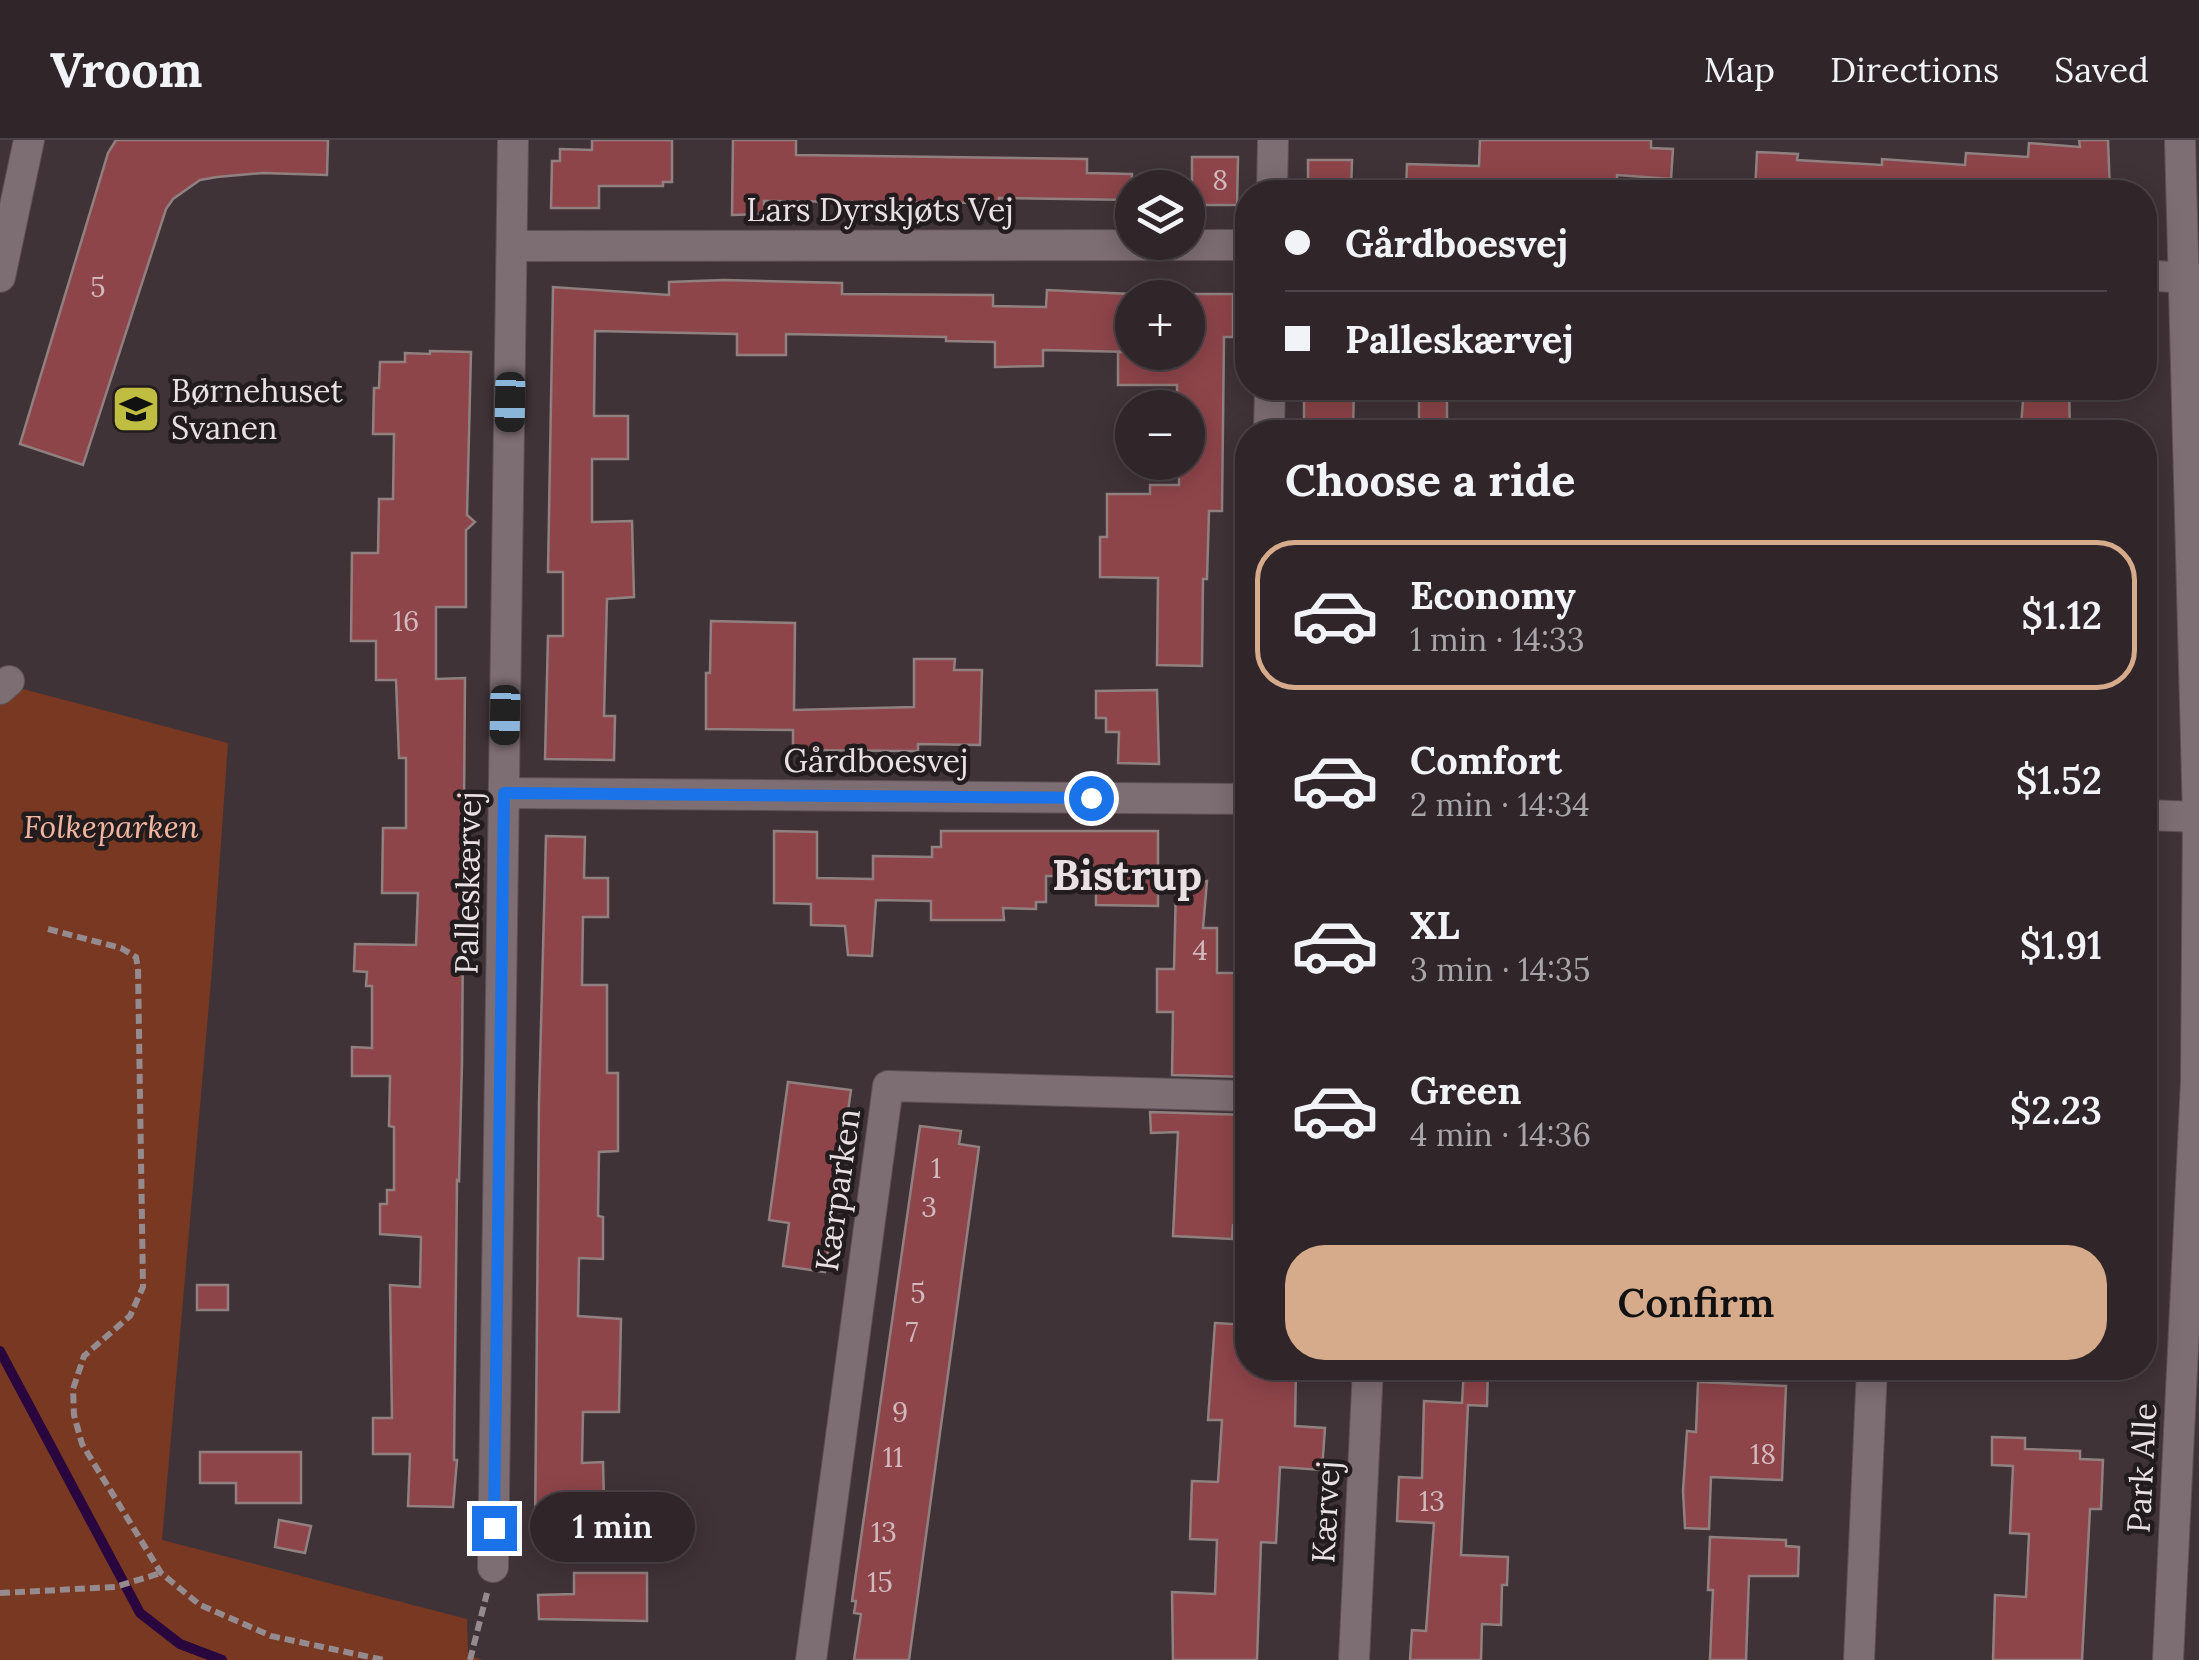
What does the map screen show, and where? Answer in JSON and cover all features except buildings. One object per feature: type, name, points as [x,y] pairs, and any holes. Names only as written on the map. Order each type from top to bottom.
[{"type":"street","points":[[1,270],[29,140]]},
{"type":"street","name":"Palleskærvej","points":[[493,1567],[513,140]]},
{"type":"street","points":[[1272,180],[1273,140]]},
{"type":"street","name":"Park Alle","points":[[2168,1660],[2196,1081],[2199,817],[2192,279],[2180,140]]},
{"type":"street","name":"Lars Dyrskjøts Vej","points":[[512,246],[1235,245]]},
{"type":"street","points":[[2157,276],[2192,279]]},
{"type":"street","name":"Gårdboesvej","points":[[504,793],[1235,799]]},
{"type":"street","points":[[2157,815],[2199,817]]},
{"type":"street","name":"Kærparken","points":[[811,1660],[888,1086],[1235,1096]]},
{"type":"street","name":"Kærvej","points":[[1354,1660],[1367,1380]]},
{"type":"street","points":[[1860,1660],[1872,1380]]},
{"type":"path","points":[[48,929],[120,948],[136,957],[138,968],[143,1286],[130,1316],[84,1356],[72,1389],[82,1444],[161,1573],[200,1605],[271,1636],[384,1660]]},
{"type":"path","points":[[470,1660],[493,1567]]},
{"type":"path","points":[[0,1593],[115,1587],[161,1573]]},
{"type":"green space","name":"Folkeparken","points":[[0,683],[228,743],[162,1540],[467,1619],[468,1655],[483,1660],[0,1660]]},
{"type":"waterway","points":[[0,1351],[140,1613],[180,1644],[222,1660]]},
{"type":"place","name":"Børnehuset Svanen","points":[[136,409]]},
{"type":"district","name":"Bistrup","points":[[1127,875]]},
{"type":"route","points":[[494,1528],[504,793],[1091,798]]}]
